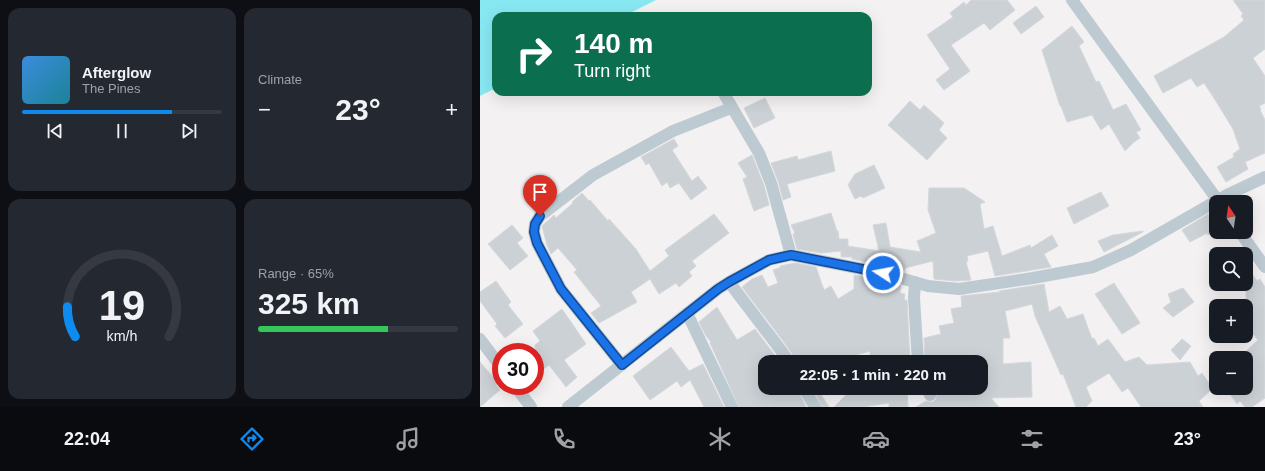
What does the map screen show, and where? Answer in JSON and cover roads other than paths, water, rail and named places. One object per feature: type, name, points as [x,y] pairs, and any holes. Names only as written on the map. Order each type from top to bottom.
[{"type":"street","points":[[1072,0],[1214,195]]},
{"type":"street","points":[[725,96],[758,153],[771,183],[791,255]]},
{"type":"street","points":[[622,365],[561,289],[537,243],[534,232],[535,224],[540,216],[593,175],[673,131],[732,108]]},
{"type":"street","points":[[1230,195],[1265,177]]},
{"type":"street","points":[[568,407],[687,313],[729,282],[769,260],[791,255],[883,273],[928,286],[959,289],[1094,267],[1131,250],[1209,206]]},
{"type":"street","points":[[1245,239],[1265,267]]},
{"type":"street","points":[[729,282],[784,355]]},
{"type":"street","points":[[916,282],[914,298],[918,355]]},
{"type":"street","points":[[687,313],[732,407]]},
{"type":"street","points":[[480,339],[492,355]]},
{"type":"street","points":[[522,395],[531,407]]},
{"type":"street","points":[[808,395],[815,407]]},
{"type":"water","points":[[480,0],[656,0],[632,12],[492,12],[492,90],[480,96]]}]
